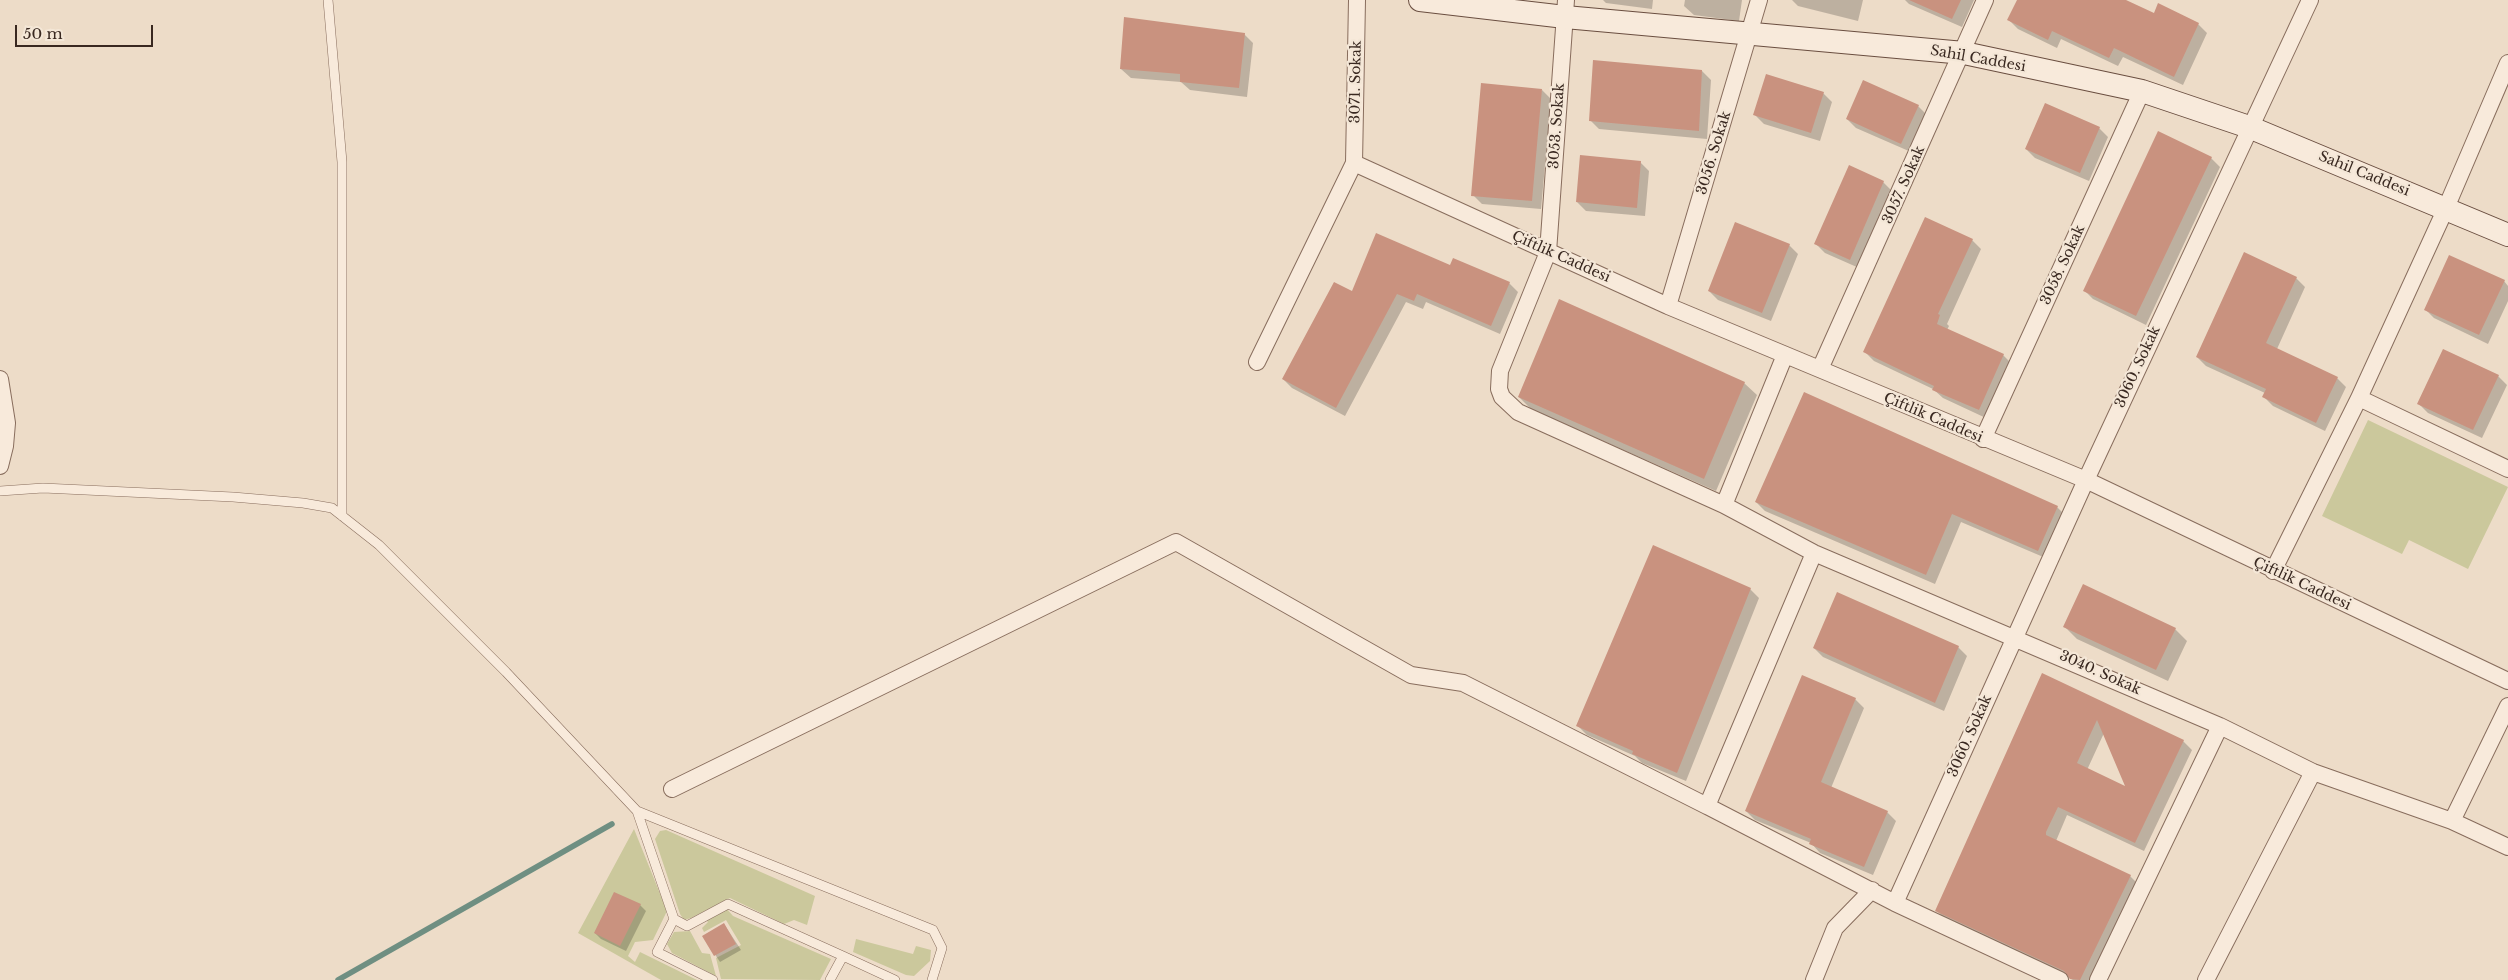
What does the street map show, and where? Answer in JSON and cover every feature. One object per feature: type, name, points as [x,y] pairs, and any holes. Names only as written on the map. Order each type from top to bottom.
[{"type":"street","name":"3071. Sokak","points":[[1354,163],[1357,0]]},
{"type":"street","name":"Sahil Caddesi","points":[[1420,0],[1566,8],[1751,34],[1964,53],[2142,91],[2249,127],[2446,208],[2508,236]]},
{"type":"street","name":"3056. Sokak","points":[[1668,306],[1751,34],[1759,0]]},
{"type":"street","name":"3057. Sokak","points":[[1820,369],[1964,53],[1986,0]]},
{"type":"street","name":"3060. Sokak","points":[[1895,903],[2086,480],[2249,127],[2310,0]]},
{"type":"street","name":"3053. Sokak","points":[[1566,8],[1548,252],[1500,371],[1499,389],[1502,397],[1518,412],[1724,505]]},
{"type":"street","points":[[2273,571],[2359,398],[2446,208],[2508,63]]},
{"type":"street","name":"3058. Sokak","points":[[1983,439],[2142,91]]},
{"type":"street","name":"Çiftlik Caddesi","points":[[1354,163],[1668,306],[1983,439],[2086,480],[2273,571],[2508,681]]},
{"type":"street","points":[[1257,362],[1354,163]]},
{"type":"street","points":[[1724,505],[1785,354]]},
{"type":"street","points":[[0,379],[7,423],[5,446],[0,466]]},
{"type":"street","points":[[2359,398],[2508,468]]},
{"type":"street","name":"3040. Sokak","points":[[1724,505],[1814,553],[2016,636],[2220,726],[2314,772],[2452,821],[2508,847]]},
{"type":"street","points":[[672,789],[1176,542],[1411,675],[1463,683],[1895,903],[2060,980]]},
{"type":"street","points":[[1707,806],[1814,553]]},
{"type":"street","points":[[2452,821],[2508,706]]},
{"type":"street","points":[[2098,980],[2220,726]]},
{"type":"street","points":[[2206,980],[2314,772]]},
{"type":"street","points":[[1814,980],[1834,928],[1872,890]]},
{"type":"lane","points":[[328,0],[342,162],[342,516]]},
{"type":"lane","points":[[0,491],[43,488],[242,498],[303,503],[332,508],[386,552],[506,672],[637,811],[674,919],[688,926],[728,904],[895,980]]},
{"type":"lane","points":[[637,811],[933,930],[942,948],[932,980]]},
{"type":"lane","points":[[674,919],[658,952],[714,980]]},
{"type":"lane","points":[[830,980],[843,956]]},
{"type":"shaded area","points":[[2368,420],[2508,487],[2468,569],[2409,540],[2402,554],[2322,516]]},
{"type":"shaded area","points":[[634,829],[667,911],[653,940],[635,942],[628,956],[635,962],[640,952],[697,980],[661,980],[578,933]]},
{"type":"shaded area","points":[[666,830],[815,896],[807,925],[794,920],[784,924],[730,898],[684,920],[680,914],[655,839],[660,831]]},
{"type":"shaded area","points":[[726,908],[733,916],[831,959],[820,980],[721,979],[716,958],[741,945],[726,920],[704,932],[702,928],[708,922],[706,920]]},
{"type":"shaded area","points":[[690,931],[702,953],[710,954],[716,976],[672,953],[667,944],[674,932]]},
{"type":"shaded area","points":[[856,939],[913,954],[916,946],[931,950],[930,961],[914,976],[906,975],[853,952]]},
{"type":"building","points":[[1909,0],[1961,0],[1952,19]]},
{"type":"building","points":[[2017,0],[2126,0],[2154,13],[2158,3],[2199,23],[2174,77],[2114,48],[2109,58],[2052,31],[2048,40],[2007,20]]},
{"type":"building","points":[[1124,17],[1245,33],[1239,88],[1180,82],[1180,74],[1120,69]]},
{"type":"building","points":[[1593,60],[1702,70],[1699,131],[1589,121]]},
{"type":"building","points":[[1766,74],[1824,92],[1811,133],[1753,115]]},
{"type":"building","points":[[1863,80],[1919,105],[1901,144],[1846,119]]},
{"type":"building","points":[[1481,83],[1542,89],[1532,201],[1471,196]]},
{"type":"building","points":[[2045,103],[2100,127],[2080,173],[2025,149]]},
{"type":"building","points":[[2158,131],[2212,157],[2136,316],[2083,291]]},
{"type":"building","points":[[1580,155],[1641,161],[1637,208],[1576,202]]},
{"type":"building","points":[[1849,165],[1884,181],[1850,260],[1814,244]]},
{"type":"building","points":[[1925,217],[1973,239],[1938,314],[1940,315],[1937,324],[2004,354],[1979,410],[1932,390],[1934,386],[1863,352]]},
{"type":"building","points":[[1735,222],[1790,244],[1762,313],[1708,291]]},
{"type":"building","points":[[1376,233],[1450,265],[1453,258],[1510,282],[1491,326],[1417,294],[1414,301],[1397,294],[1336,408],[1282,379],[1334,282],[1352,291]]},
{"type":"building","points":[[2244,252],[2297,277],[2266,343],[2338,377],[2316,423],[2262,397],[2266,389],[2196,357]]},
{"type":"building","points":[[2449,255],[2505,280],[2479,335],[2424,310]]},
{"type":"building","points":[[1559,299],[1745,382],[1704,479],[1518,397]]},
{"type":"building","points":[[2443,349],[2499,375],[2473,430],[2417,404]]},
{"type":"building","points":[[1804,392],[2058,506],[2038,551],[1952,514],[1926,575],[1755,502]]},
{"type":"building","points":[[1653,545],[1751,588],[1677,773],[1632,754],[1633,751],[1576,726]]},
{"type":"building","points":[[2083,584],[2176,628],[2156,670],[2063,627]]},
{"type":"building","points":[[1837,592],[1959,646],[1935,703],[1813,648]]},
{"type":"building","points":[[2042,673],[2184,740],[2135,843],[2058,807],[2046,832],[2046,835],[2131,875],[2080,980],[2070,979],[2064,971],[1935,911]],"holes":[[[2097,720],[2125,786],[2077,763]]]},
{"type":"building","points":[[1802,675],[1856,698],[1821,782],[1888,811],[1864,867],[1809,844],[1811,839],[1745,811]]},
{"type":"building","points":[[614,892],[641,904],[620,946],[594,933]]},
{"type":"building","points":[[724,923],[736,944],[714,956],[702,936]]},
{"type":"waterway","points":[[338,980],[612,824]]}]
